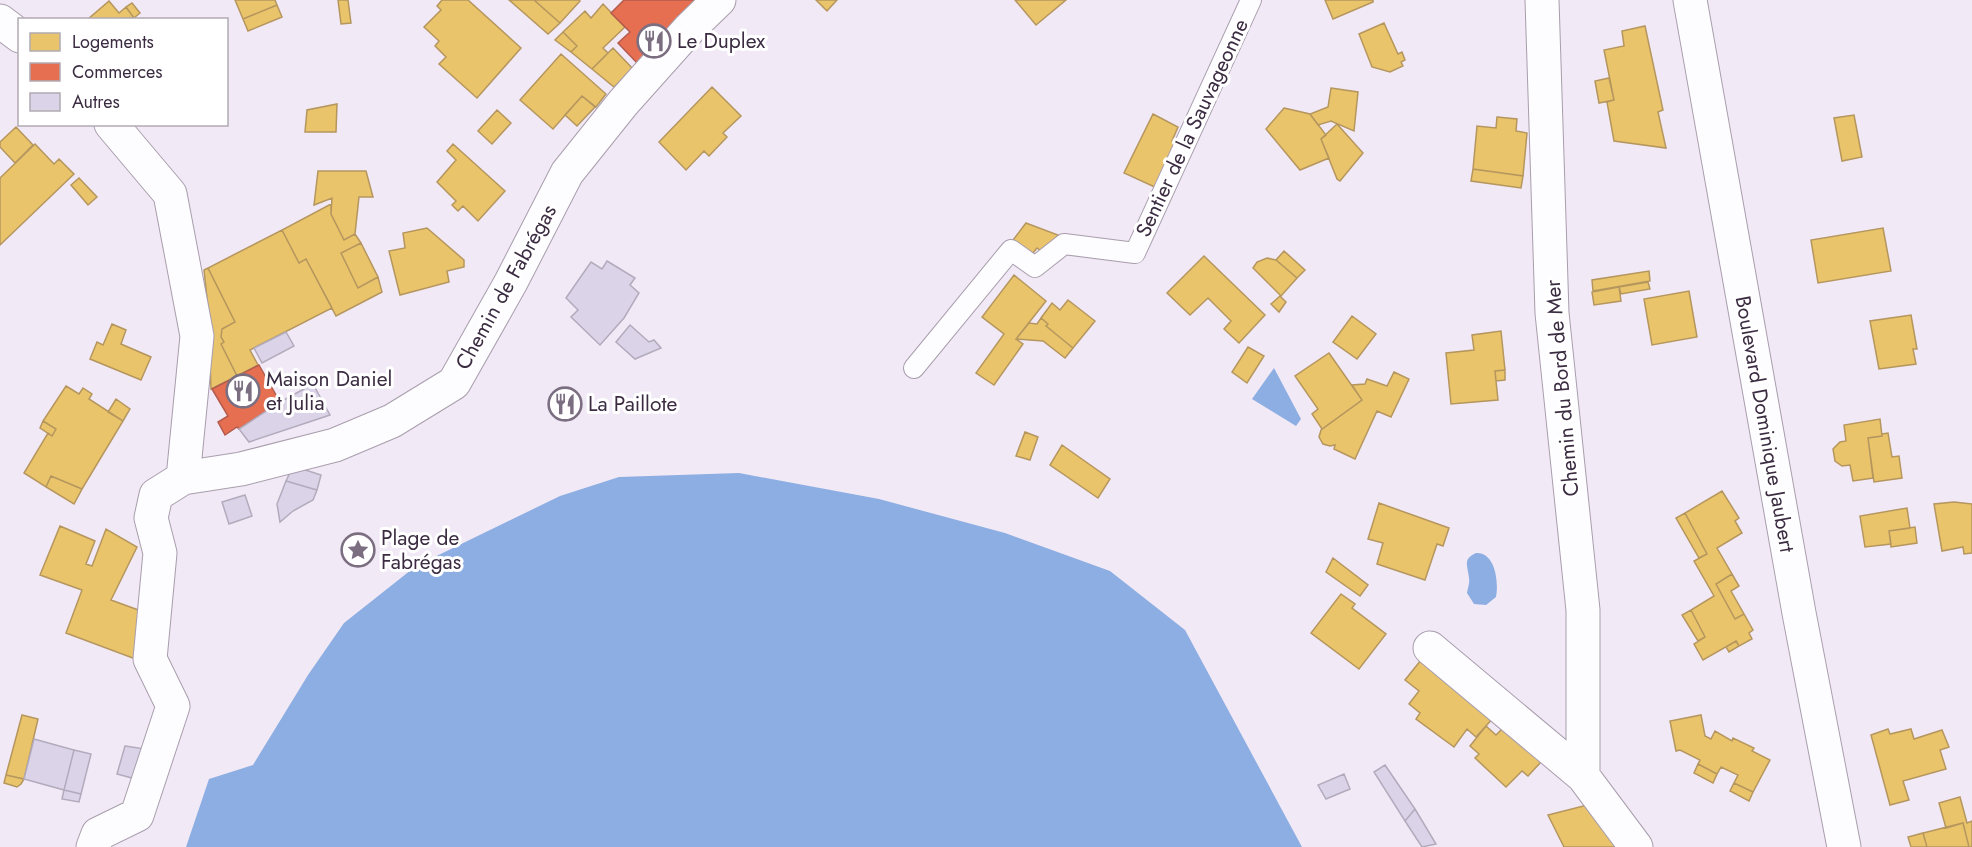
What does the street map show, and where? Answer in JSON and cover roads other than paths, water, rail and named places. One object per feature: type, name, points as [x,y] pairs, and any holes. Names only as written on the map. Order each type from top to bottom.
[{"type":"street","name":"Chemin de Fabrégas","points":[[93,847],[98,834],[138,815],[173,706],[150,659],[160,554],[151,518],[156,495],[183,478],[242,469],[335,445],[392,421],[454,383],[511,282],[567,173],[623,103],[690,28],[719,0]]},
{"type":"street","name":"Chemin du Bord de Mer","points":[[1542,0],[1552,313],[1583,610],[1583,776]]},
{"type":"street","name":"Boulevard Dominique Jaubert","points":[[1690,0],[1799,613],[1844,847]]},
{"type":"street","points":[[0,21],[18,34]]},
{"type":"street","points":[[113,126],[171,194],[196,336],[183,478]]},
{"type":"street","points":[[1430,648],[1583,776],[1636,847]]},
{"type":"lane","name":"Sentier de la Sauvageonne","points":[[914,368],[1011,250],[1035,267],[1064,244],[1136,253],[1251,0]]},
{"type":"water","points":[[1274,368],[1301,419],[1296,426],[1252,399]]},
{"type":"water","points":[[739,473],[879,499],[1005,533],[1110,571],[1185,630],[1302,847],[186,847],[209,779],[253,765],[308,675],[344,623],[416,566],[560,496],[619,477]]},
{"type":"water","points":[[1476,553],[1488,557],[1496,576],[1496,597],[1486,605],[1474,604],[1467,593],[1469,582],[1467,560]]},
{"type":"place","name":"Le Duplex","points":[[654,41]]},
{"type":"place","name":"Maison Daniel et Julia","points":[[243,391]]},
{"type":"place","name":"La Paillote","points":[[565,404]]},
{"type":"place","name":"Plage de Fabrégas","points":[[358,550]]}]
